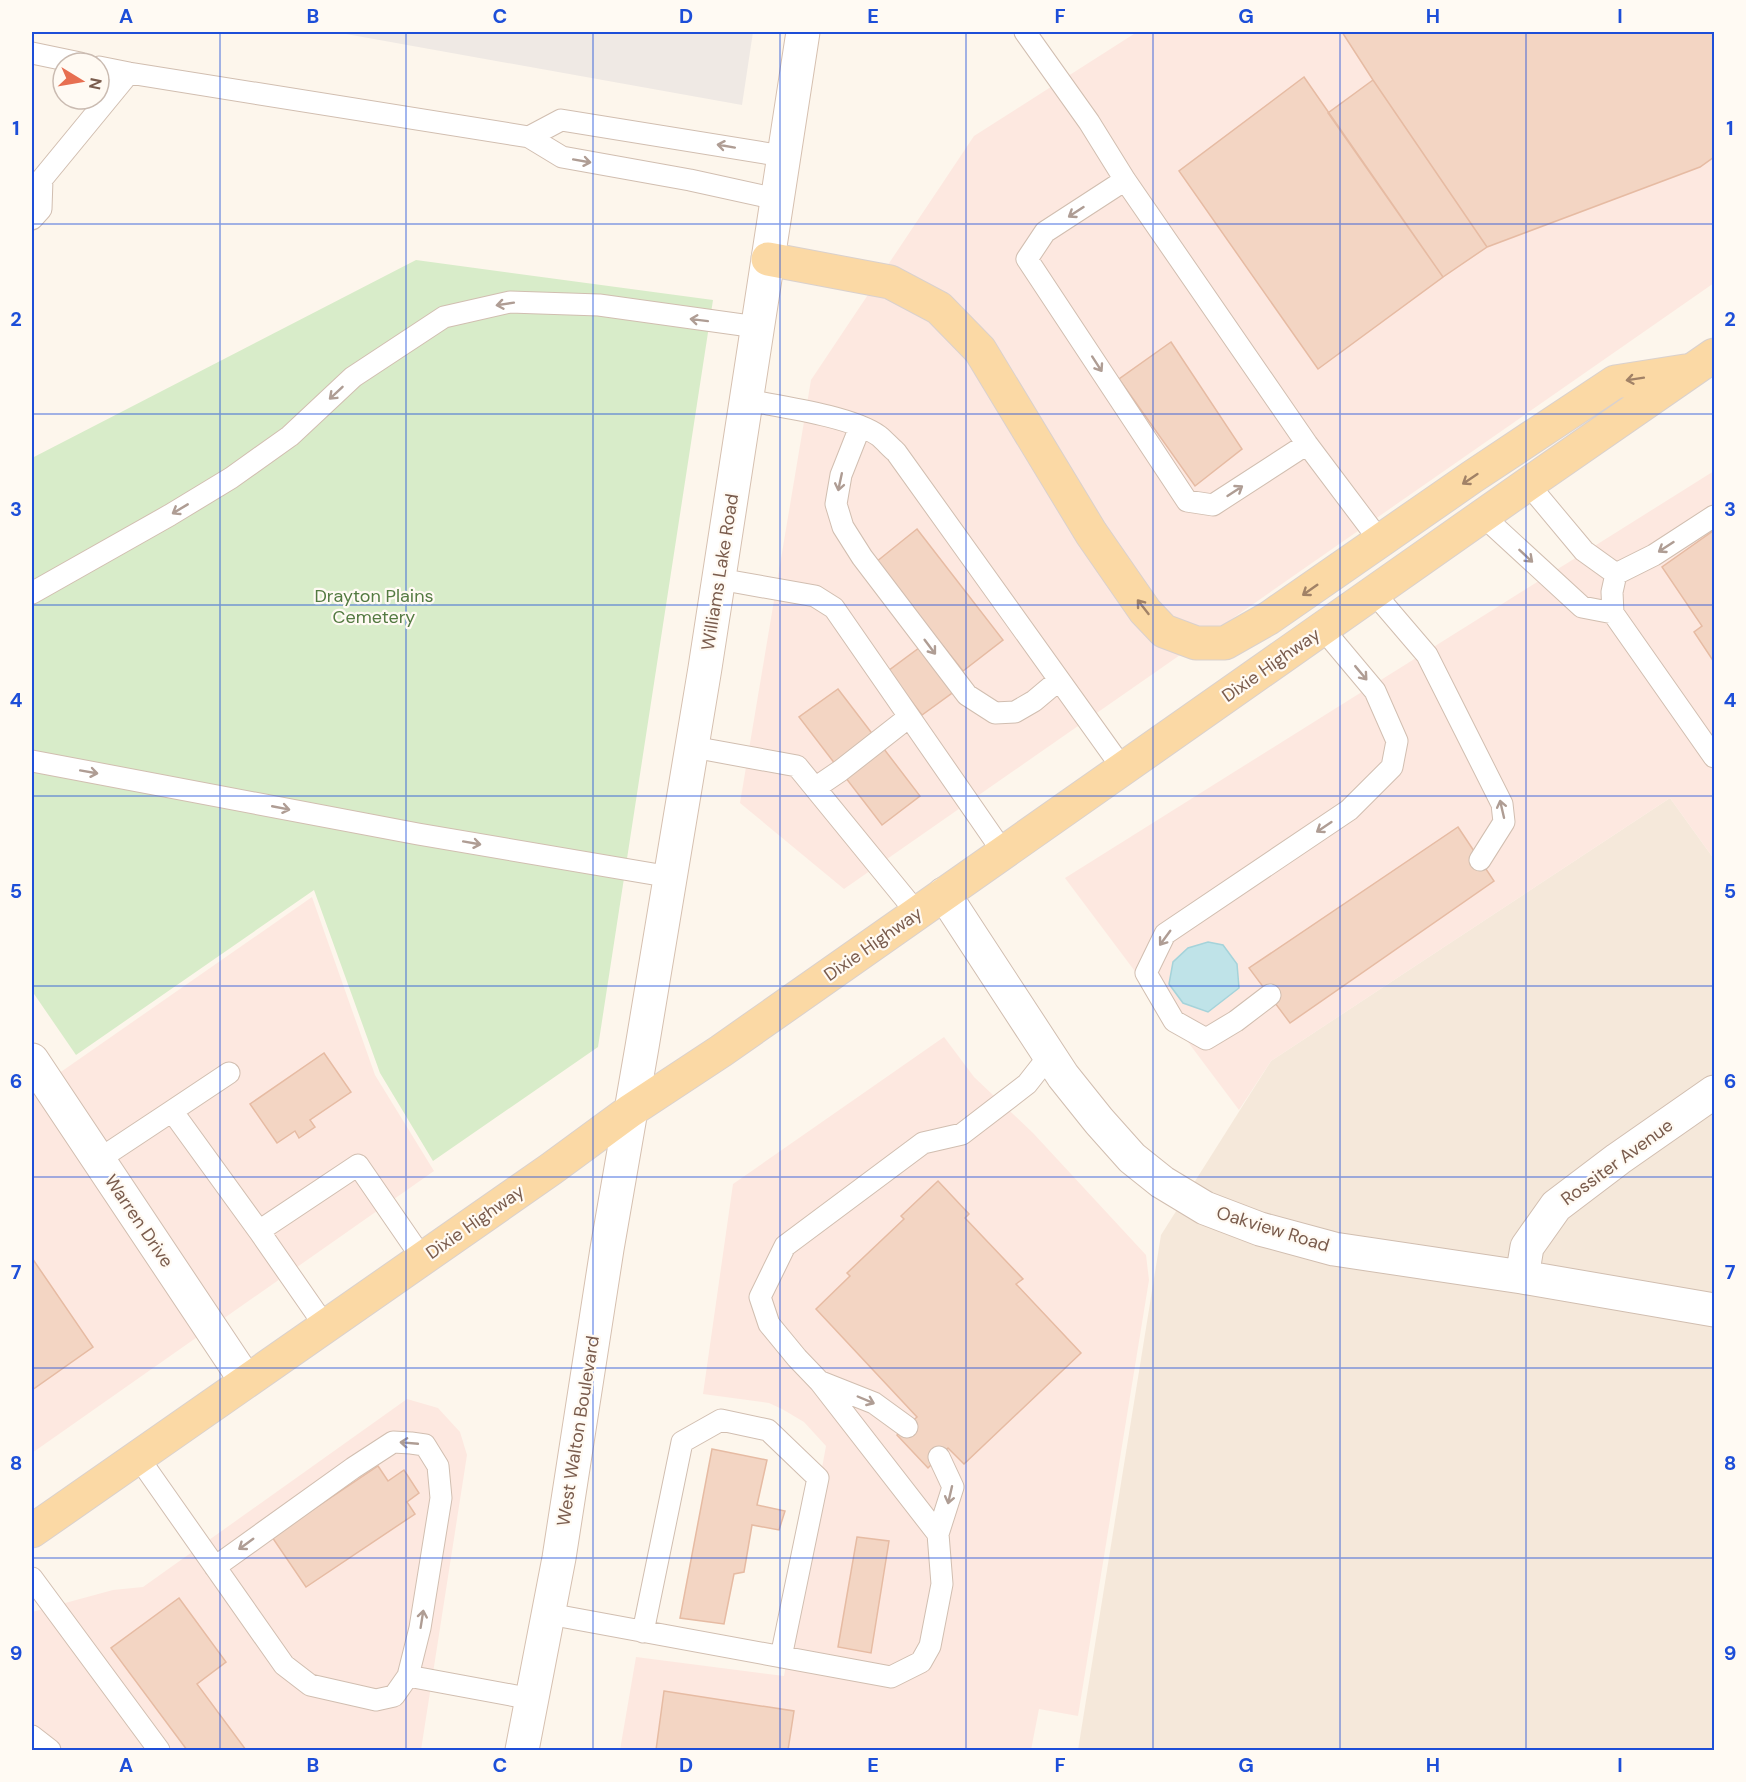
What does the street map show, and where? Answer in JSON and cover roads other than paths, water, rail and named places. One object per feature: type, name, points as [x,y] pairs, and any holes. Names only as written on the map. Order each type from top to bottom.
[{"type":"main road","name":"Williams Lake Road","points":[[630,1111],[693,747],[802,32]]},
{"type":"main road","points":[[768,259],[890,282],[939,308],[981,350],[1091,533],[1145,611],[1164,631],[1196,643],[1225,643],[1269,618],[1472,477],[1615,382],[1704,363]]},
{"type":"main road","name":"Dixie Highway","points":[[32,1531],[630,1111],[721,1051],[1704,363]]},
{"type":"main road","name":"Oakview Road","points":[[944,894],[1049,1056],[1093,1114],[1132,1158],[1162,1182],[1205,1208],[1260,1228],[1334,1248],[1714,1310]]},
{"type":"main road","name":"Warren Drive","points":[[32,1060],[246,1382]]},
{"type":"main road","name":"Rossiter Avenue","points":[[1522,1277],[1527,1247],[1556,1206],[1618,1159],[1714,1092]]},
{"type":"main road","name":"West Walton Boulevard","points":[[522,1750],[564,1527],[630,1111]]},
{"type":"lane","points":[[1025,32],[1089,122],[1125,180],[1307,444],[1380,541]]},
{"type":"lane","points":[[32,53],[51,57]]},
{"type":"lane","points":[[111,69],[529,137],[562,157],[690,180],[777,199]]},
{"type":"lane","points":[[32,219],[42,209],[42,179],[129,73]]},
{"type":"lane","points":[[529,137],[561,120],[783,156]]},
{"type":"lane","points":[[1125,180],[1045,232],[1028,259],[1187,501],[1213,505],[1307,444]]},
{"type":"lane","points":[[32,593],[231,478],[290,436],[353,377],[444,317],[510,302],[599,305],[757,327]]},
{"type":"lane","points":[[746,400],[805,412],[860,427],[878,436],[896,452],[1124,769]]},
{"type":"lane","points":[[860,427],[841,475],[836,504],[843,526],[862,558],[967,695],[996,713],[1015,712],[1034,701],[1059,680]]},
{"type":"lane","points":[[1528,484],[1584,551],[1616,574]]},
{"type":"lane","points":[[1483,516],[1582,607],[1613,613]]},
{"type":"lane","points":[[1616,574],[1654,555],[1714,516]]},
{"type":"lane","points":[[1616,574],[1612,592],[1613,613],[1714,757]]},
{"type":"lane","points":[[719,579],[815,596],[834,608],[1003,852]]},
{"type":"lane","points":[[1374,593],[1427,655],[1502,804],[1504,822],[1480,860]]},
{"type":"lane","points":[[1270,995],[1236,1021],[1206,1039],[1174,1021],[1146,973],[1165,934],[1349,810],[1392,767],[1397,741],[1375,691],[1323,628]]},
{"type":"lane","points":[[815,788],[909,717]]},
{"type":"lane","points":[[693,747],[797,766],[917,913]]},
{"type":"lane","points":[[32,761],[418,834],[671,877]]},
{"type":"lane","points":[[938,1534],[820,1382],[769,1324],[760,1297],[785,1246],[923,1143],[962,1134],[1026,1084],[1049,1056]]},
{"type":"lane","points":[[98,1160],[229,1073]]},
{"type":"lane","points":[[172,1111],[325,1326]]},
{"type":"lane","points":[[259,1231],[358,1165],[422,1258]]},
{"type":"lane","points":[[820,1382],[874,1403],[906,1427]]},
{"type":"lane","points":[[643,1632],[682,1442],[721,1420],[768,1430],[818,1478],[781,1657]]},
{"type":"lane","points":[[138,1457],[215,1567],[284,1665],[310,1685],[376,1700],[394,1696],[408,1676],[420,1628],[441,1498],[438,1466],[425,1445],[393,1442],[215,1567]]},
{"type":"lane","points":[[549,1614],[891,1677],[921,1662],[930,1646],[942,1584],[938,1534],[953,1487],[939,1457]]},
{"type":"lane","points":[[32,1578],[159,1750]]},
{"type":"lane","points":[[408,1676],[532,1699]]},
{"type":"lane","points":[[32,1736],[50,1750]]},
{"type":"water","points":[[1208,942],[1223,945],[1237,964],[1239,988],[1208,1012],[1183,1003],[1169,984],[1173,962],[1188,948]]},
{"type":"park label","name":"Drayton Plains Cemetery","points":[[374,606]]}]
